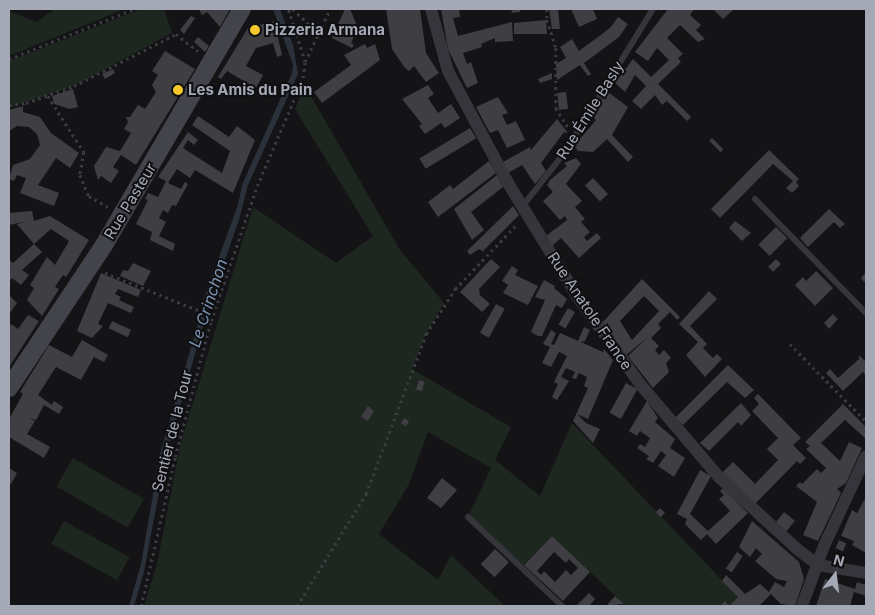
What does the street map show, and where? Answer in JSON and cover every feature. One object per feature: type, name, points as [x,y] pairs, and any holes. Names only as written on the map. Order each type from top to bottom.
[{"type":"street","name":"Rue Pasteur","points":[[9,388],[90,265],[242,9]]},
{"type":"street","name":"Rue Anatole France","points":[[431,9],[448,71],[524,211],[577,296],[640,384],[694,451],[762,519],[818,565]]},
{"type":"street","points":[[802,606],[824,546],[866,456]]},
{"type":"street","points":[[818,565],[866,573]]},
{"type":"lane","name":"Rue Émile Basly","points":[[524,211],[549,175],[653,9]]},
{"type":"lane","points":[[755,199],[866,314]]},
{"type":"lane","points":[[468,517],[562,606]]},
{"type":"path","points":[[9,59],[134,9]]},
{"type":"path","points":[[288,9],[305,62]]},
{"type":"path","points":[[293,9],[320,34]]},
{"type":"path","name":"Sentier de la Tour","points":[[141,606],[175,457],[212,315],[257,186],[303,78],[305,62],[320,34],[330,9]]},
{"type":"path","points":[[547,9],[547,20],[556,48],[556,108],[574,134]]},
{"type":"path","points":[[9,105],[48,96],[179,35],[210,62]]},
{"type":"path","points":[[48,96],[55,111],[66,119],[84,152],[80,175],[89,196],[121,213]]},
{"type":"path","points":[[297,606],[366,494],[426,334],[454,289],[524,211]]},
{"type":"path","points":[[90,265],[212,315]]},
{"type":"path","points":[[790,344],[866,421]]},
{"type":"shaded area","points":[[55,9],[125,9],[9,56],[9,11],[36,22]]},
{"type":"shaded area","points":[[141,9],[164,9],[172,33],[74,86],[9,108],[9,61]]},
{"type":"shaded area","points":[[305,86],[400,250],[444,303],[426,334],[412,369],[511,427],[495,460],[540,496],[572,423],[738,597],[729,606],[725,602],[720,606],[626,606],[552,536],[521,567],[468,517],[491,468],[428,432],[409,484],[379,534],[438,580],[451,555],[505,606],[144,606],[157,564],[181,442],[253,207],[336,263],[373,236],[295,109]]},
{"type":"shaded area","points":[[73,458],[144,499],[128,528],[56,487]]},
{"type":"shaded area","points":[[64,521],[130,557],[117,580],[51,544]]},
{"type":"water","name":"Le Crinchon","points":[[273,9],[280,9],[293,45],[298,74],[248,185],[239,220],[207,311],[201,309],[204,298],[238,205],[242,185],[292,73],[293,65]]},
{"type":"water","points":[[201,313],[206,315],[165,460],[144,572],[134,606],[129,606],[141,564],[160,454]]},
{"type":"building","points":[[199,9],[230,9],[220,27],[207,12],[202,15]]},
{"type":"building","points":[[345,9],[350,9],[356,23],[351,35],[354,36],[351,43],[354,45],[352,48],[332,38]]},
{"type":"building","points":[[386,9],[420,9],[426,53],[439,73],[426,82],[414,66],[409,71],[405,68],[392,49]]},
{"type":"building","points":[[441,9],[459,9],[460,17],[453,18],[458,36],[512,22],[513,41],[495,42],[495,38],[481,44],[482,47],[463,53],[467,64],[471,62],[478,83],[467,88],[448,49]]},
{"type":"building","points":[[511,9],[520,9],[520,12],[512,13]]},
{"type":"building","points":[[549,9],[558,9],[560,29],[552,29]]},
{"type":"building","points":[[571,9],[593,9],[597,19],[579,27]]},
{"type":"building","points":[[668,9],[694,9],[690,15],[701,25],[696,30],[705,39],[698,42],[680,25],[667,38],[683,54],[678,58],[681,62],[658,84],[691,117],[687,121],[667,101],[662,105],[655,95],[641,109],[632,101],[646,86],[635,75],[625,92],[615,83],[633,59],[651,77],[669,60],[657,48],[648,61],[635,52]]},
{"type":"building","points":[[713,9],[734,9],[723,19]]},
{"type":"building","points":[[191,16],[195,18],[184,34],[180,30]]},
{"type":"building","points":[[618,17],[628,24],[619,37],[584,63],[591,74],[588,76],[580,65],[557,80],[556,64],[566,58],[560,47],[572,39],[579,51],[610,28]]},
{"type":"building","points":[[546,20],[547,34],[514,34],[514,23]]},
{"type":"building","points":[[274,21],[282,55],[277,57],[273,43],[256,48],[246,66],[263,75],[256,88],[227,71],[221,79],[218,77],[248,28]]},
{"type":"building","points":[[198,37],[209,46],[205,52],[194,42]]},
{"type":"building","points":[[365,44],[367,48],[375,44],[380,60],[322,103],[314,92],[351,65],[344,55]]},
{"type":"building","points":[[165,51],[195,69],[136,165],[121,155],[113,167],[119,171],[111,183],[101,176],[98,180],[94,166],[106,147],[120,151],[131,133],[124,129],[128,122],[126,117],[130,117],[138,105],[145,109],[156,92],[152,85],[158,75],[152,71]]},
{"type":"building","points":[[113,69],[115,73],[105,79],[102,74]]},
{"type":"building","points":[[552,73],[552,79],[540,83],[538,79]]},
{"type":"building","points":[[428,85],[434,94],[428,98],[438,113],[451,104],[460,118],[445,128],[441,123],[425,134],[419,126],[422,124],[402,99]]},
{"type":"building","points":[[73,89],[78,107],[70,109],[54,104],[52,96]]},
{"type":"building","points":[[566,92],[568,109],[559,110],[557,93]]},
{"type":"building","points":[[608,92],[628,107],[612,135],[633,157],[628,162],[607,139],[593,152],[578,151],[574,146],[596,120],[590,113]]},
{"type":"building","points":[[498,97],[508,113],[502,115],[507,125],[516,121],[525,140],[507,148],[498,130],[490,133],[476,107]]},
{"type":"building","points":[[23,106],[23,112],[40,117],[51,133],[79,153],[70,168],[56,158],[38,185],[59,193],[54,206],[20,193],[26,178],[17,175],[14,181],[9,179],[13,165],[30,159],[40,145],[37,134],[29,127],[17,126],[9,131],[9,110]]},
{"type":"building","points":[[198,116],[229,137],[237,126],[255,140],[233,193],[195,170],[190,178],[177,169],[168,183],[181,189],[185,182],[188,184],[176,206],[172,205],[168,213],[163,210],[159,218],[166,222],[159,236],[175,244],[173,251],[150,240],[152,232],[136,224],[148,200],[145,199],[148,193],[158,197],[166,181],[158,177],[188,132],[198,140],[194,145],[188,140],[183,148],[222,173],[230,151],[192,125]]},
{"type":"building","points":[[557,119],[568,133],[564,132],[541,163],[546,171],[535,184],[522,165],[508,173],[503,162],[530,147],[531,150]]},
{"type":"building","points":[[470,128],[476,138],[426,169],[419,158]]},
{"type":"building","points":[[712,138],[723,149],[720,152],[709,141]]},
{"type":"building","points":[[769,150],[799,179],[796,182],[799,186],[792,193],[786,188],[793,181],[773,164],[720,218],[711,209]]},
{"type":"building","points":[[576,158],[581,164],[566,184],[582,201],[575,207],[585,219],[581,222],[590,232],[584,237],[587,241],[597,233],[601,238],[579,258],[561,238],[552,246],[546,236],[567,220],[565,216],[560,220],[543,201],[553,192],[547,185],[550,180],[567,166],[564,163]]},
{"type":"building","points":[[489,161],[496,173],[438,217],[428,202],[450,185],[453,189]]},
{"type":"building","points":[[497,175],[503,187],[471,212],[484,230],[472,240],[454,209]]},
{"type":"building","points":[[593,178],[608,194],[600,202],[585,186]]},
{"type":"building","points":[[513,206],[519,215],[483,251],[485,253],[479,249],[470,255],[467,251]]},
{"type":"building","points":[[829,209],[845,224],[840,228],[834,222],[808,247],[800,238]]},
{"type":"building","points":[[32,211],[34,221],[50,216],[89,240],[66,277],[63,275],[55,287],[59,289],[42,316],[27,300],[34,288],[30,285],[47,257],[55,265],[69,241],[51,229],[34,244],[17,224],[28,221],[9,225],[9,213]]},
{"type":"building","points":[[735,221],[751,233],[742,241],[729,228]]},
{"type":"building","points":[[776,227],[787,238],[770,256],[758,245]]},
{"type":"building","points":[[34,244],[42,252],[22,270],[29,275],[21,285],[12,278],[9,282],[9,260],[13,263]]},
{"type":"building","points":[[491,259],[500,267],[479,289],[480,295],[490,304],[482,312],[460,292]]},
{"type":"building","points":[[776,259],[781,264],[773,272],[768,267]]},
{"type":"building","points":[[133,263],[151,271],[143,286],[120,276],[123,270],[128,271]]},
{"type":"building","points":[[512,266],[518,270],[515,275],[538,286],[528,305],[503,293],[508,285],[502,281]]},
{"type":"building","points":[[816,271],[833,288],[815,306],[795,285],[803,277],[806,281]]},
{"type":"building","points":[[866,272],[866,280],[864,282],[861,278]]},
{"type":"building","points":[[101,273],[141,290],[138,297],[118,289],[115,294],[121,297],[119,300],[134,307],[131,313],[108,303],[98,324],[103,326],[92,338],[77,331]]},
{"type":"building","points":[[642,279],[680,317],[677,320],[670,312],[658,324],[661,328],[651,338],[659,346],[655,350],[659,355],[664,350],[671,358],[666,363],[669,372],[653,388],[628,356],[649,336],[625,356],[602,323]],"holes":[[[644,296],[659,311],[632,340],[620,321]]]},
{"type":"building","points":[[544,280],[555,286],[554,288],[567,299],[562,308],[556,305],[542,336],[538,336],[531,332],[545,300],[535,297]]},
{"type":"building","points":[[709,291],[717,299],[690,326],[707,344],[703,348],[713,358],[717,354],[722,359],[705,377],[686,355],[698,342],[679,324]]},
{"type":"building","points":[[9,295],[17,303],[10,313],[9,312]]},
{"type":"building","points":[[496,304],[505,309],[489,338],[480,333]]},
{"type":"building","points":[[568,308],[575,312],[565,328],[558,324]]},
{"type":"building","points":[[833,314],[838,319],[829,329],[824,323]]},
{"type":"building","points":[[28,315],[39,321],[9,367],[9,328],[11,324],[18,329]]},
{"type":"building","points":[[112,321],[131,330],[128,337],[109,328]]},
{"type":"building","points":[[584,327],[590,330],[585,341],[581,342],[603,352],[604,349],[613,360],[588,419],[577,414],[586,423],[600,429],[593,443],[573,421],[588,388],[584,386],[587,377],[579,373],[576,379],[572,378],[575,372],[566,368],[561,377],[569,381],[557,400],[552,397],[558,384],[554,382],[567,356],[559,352],[551,367],[542,363],[550,347],[543,344],[551,330],[556,333],[551,344],[554,345],[560,333],[578,341]]},
{"type":"building","points":[[82,340],[108,355],[104,362],[94,357],[81,380],[56,367],[38,395],[52,405],[54,401],[63,407],[59,414],[44,405],[36,420],[29,418],[35,421],[27,434],[50,447],[44,458],[9,437],[9,419],[23,394],[20,392],[49,345],[72,357]]},
{"type":"building","points":[[859,355],[866,362],[866,376],[863,372],[843,391],[826,373],[830,369],[838,378],[859,359]]},
{"type":"building","points":[[728,365],[754,390],[745,398],[727,382],[683,425],[675,418]]},
{"type":"building","points":[[419,380],[425,382],[422,391],[416,390]]},
{"type":"building","points":[[626,383],[637,389],[621,419],[610,413]]},
{"type":"building","points":[[758,394],[801,438],[793,445],[806,458],[800,464],[797,461],[754,505],[722,473],[733,462],[755,484],[778,460],[767,449],[778,438],[752,411],[759,404],[754,398]]},
{"type":"building","points":[[647,401],[658,418],[655,422],[675,439],[670,448],[685,458],[674,477],[658,466],[666,455],[661,451],[653,463],[646,459],[649,456],[637,448],[640,444],[645,447],[650,438],[640,431],[637,436],[629,431]]},
{"type":"building","points":[[741,403],[751,415],[741,426],[738,422],[709,451],[700,443]]},
{"type":"building","points":[[843,404],[866,427],[866,439],[845,420],[821,443],[840,461],[849,442],[862,448],[846,483],[837,489],[841,493],[818,541],[803,535],[817,502],[796,486],[800,482],[802,484],[817,469],[821,473],[826,468],[806,449],[810,446],[805,442]]},
{"type":"building","points":[[368,406],[374,411],[368,421],[361,417]]},
{"type":"building","points":[[404,418],[409,421],[406,426],[401,423]]},
{"type":"building","points":[[9,468],[17,473],[11,484],[9,483]]},
{"type":"building","points":[[700,470],[711,476],[690,514],[708,531],[730,511],[719,499],[724,495],[720,491],[723,488],[748,513],[716,544],[707,534],[701,540],[685,524],[687,519],[677,514]]},
{"type":"building","points":[[442,478],[457,490],[441,508],[427,498]]},
{"type":"building","points":[[866,497],[866,553],[852,545],[854,541],[841,536],[852,510],[857,513]]},
{"type":"building","points":[[660,508],[665,513],[661,517],[656,512]]},
{"type":"building","points":[[784,512],[795,521],[786,532],[775,523]]},
{"type":"building","points":[[752,521],[799,562],[804,579],[795,606],[781,604],[771,594],[759,606],[729,606],[738,597],[722,581],[726,575],[745,594],[760,584],[769,592],[775,582],[784,587],[787,581],[776,579],[755,561],[762,554],[756,548],[750,557],[739,547]]},
{"type":"building","points":[[552,536],[590,572],[563,601],[524,565]],"holes":[[[554,552],[566,563],[569,559],[578,568],[571,575],[566,570],[555,582],[544,571],[541,575],[537,571]]]},
{"type":"building","points":[[839,540],[846,543],[843,551],[835,548]]},
{"type":"building","points":[[495,549],[509,562],[495,577],[481,564]]},
{"type":"building","points":[[737,552],[743,556],[732,572],[726,569]]},
{"type":"building","points":[[825,579],[855,589],[857,582],[866,585],[866,596],[854,592],[850,606],[816,606]]},
{"type":"building","points":[[589,593],[595,599],[589,606],[576,606]]},
{"type":"building","points":[[615,596],[624,604],[606,606]]},
{"type":"building","points":[[725,601],[729,606],[720,606]]},
{"type":"place","name":"Pizzeria Armana","points":[[255,30]]},
{"type":"place","name":"Les Amis du Pain","points":[[178,90]]}]
